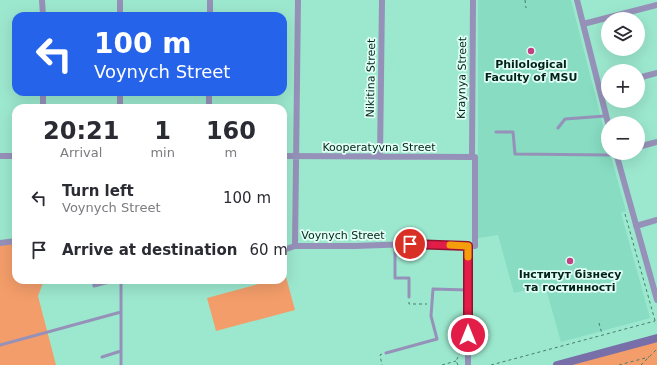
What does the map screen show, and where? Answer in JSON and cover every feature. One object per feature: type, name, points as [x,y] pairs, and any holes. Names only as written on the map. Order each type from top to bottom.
[{"type":"main road","points":[[557,365],[657,338]]},
{"type":"street","points":[[42,0],[43,12]]},
{"type":"street","points":[[120,0],[120,12]]},
{"type":"street","points":[[210,0],[210,12]]},
{"type":"street","points":[[295,246],[298,0]]},
{"type":"street","name":"Nikitina Street","points":[[380,157],[382,0]]},
{"type":"street","name":"Kraynya Street","points":[[473,0],[473,157],[475,246]]},
{"type":"street","points":[[577,0],[606,116]]},
{"type":"street","points":[[583,24],[657,5]]},
{"type":"street","points":[[645,76],[657,73]]},
{"type":"street","points":[[645,145],[657,142]]},
{"type":"street","points":[[0,156],[12,156]]},
{"type":"street","name":"Kooperatyvna Street","points":[[287,156],[473,157]]},
{"type":"street","points":[[618,160],[636,226],[654,277],[657,300]]},
{"type":"street","points":[[636,226],[657,220]]},
{"type":"street","points":[[0,243],[12,242]]},
{"type":"street","name":"Voynych Street","points":[[287,249],[295,246],[475,246]]},
{"type":"street","points":[[468,246],[468,365]]},
{"type":"lane","points":[[558,128],[565,119],[601,116]]},
{"type":"lane","points":[[496,132],[513,132],[515,154],[601,155]]},
{"type":"lane","points":[[395,245],[395,278],[409,278],[409,297]]},
{"type":"lane","points":[[121,284],[121,365]]},
{"type":"lane","points":[[386,353],[437,339],[431,316],[433,289],[468,290]]},
{"type":"lane","points":[[0,345],[121,312]]},
{"type":"lane","points":[[102,356],[121,351]]},
{"type":"path","points":[[525,0],[526,8]]},
{"type":"path","points":[[625,214],[656,324]]},
{"type":"path","points":[[409,304],[432,304]]},
{"type":"path","points":[[491,365],[655,321]]},
{"type":"path","points":[[599,323],[602,335]]},
{"type":"path","points":[[641,365],[657,349]]},
{"type":"path","points":[[380,355],[382,365]]},
{"type":"path","points":[[619,365],[649,357]]},
{"type":"path","points":[[442,365],[456,361],[458,365]]},
{"type":"shaded area","points":[[478,0],[571,0],[601,118],[601,160],[612,160],[626,211],[621,213],[650,318],[561,342],[545,285],[514,293],[498,235],[478,238]]},
{"type":"shaded area","points":[[12,244],[12,284],[42,284],[38,296],[56,365],[0,365],[0,245]]},
{"type":"shaded area","points":[[287,281],[295,310],[216,331],[207,298],[259,284],[287,284]]},
{"type":"shaded area","points":[[657,341],[657,365],[570,365]]},
{"type":"slow traffic","points":[[450,245],[468,246],[468,257]]},
{"type":"place","name":"Philological Faculty of MSU","points":[[531,51]]},
{"type":"place","name":"Інститут бізнесу та гостинності","points":[[570,261]]},
{"type":"route","points":[[410,244],[468,246],[468,335]]}]
